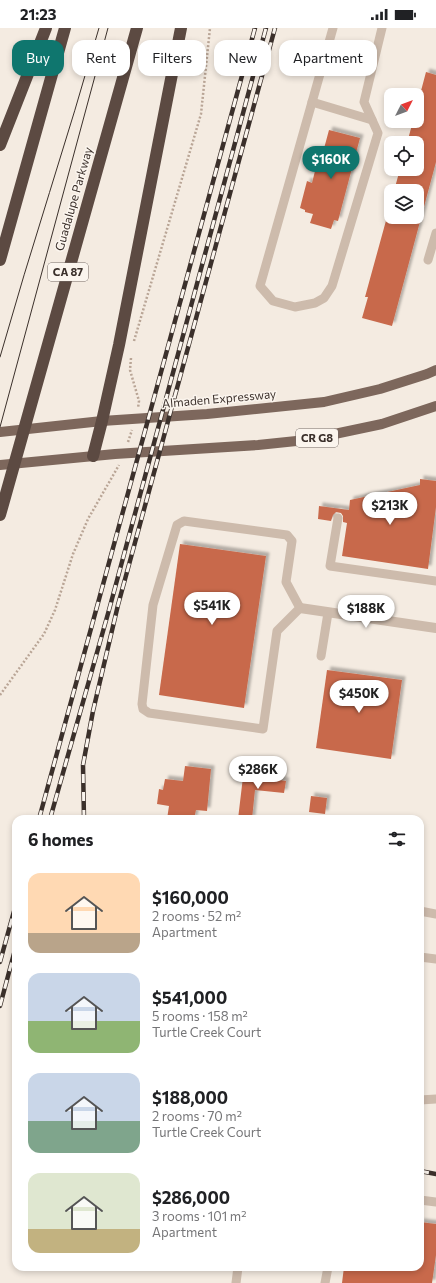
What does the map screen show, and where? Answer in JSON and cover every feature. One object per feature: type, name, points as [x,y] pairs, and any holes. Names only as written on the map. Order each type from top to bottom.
[{"type":"highway","points":[[0,145],[46,28]]},
{"type":"highway","points":[[0,260],[65,28]]},
{"type":"highway","name":"Guadalupe Parkway","points":[[0,515],[137,28]]},
{"type":"highway","points":[[93,456],[122,330],[181,28]]},
{"type":"main road","name":"Almaden Expressway","points":[[0,432],[67,424],[207,414],[324,402],[380,389],[436,370]]},
{"type":"main road","name":"CR G8","points":[[0,465],[115,454],[306,440],[382,424],[436,406]]},
{"type":"street","points":[[300,608],[436,628]]},
{"type":"lane","points":[[333,28],[260,286],[273,301],[295,307],[306,306],[324,298],[332,286],[378,133],[364,102],[382,28]]},
{"type":"lane","points":[[312,102],[372,120]]},
{"type":"lane","points":[[436,233],[428,260],[436,254]]},
{"type":"lane","points":[[338,518],[330,566],[436,578]]},
{"type":"lane","points":[[184,521],[287,535],[292,542],[286,582],[300,608],[277,631],[263,729],[149,713],[143,709],[142,704],[153,605],[177,525],[184,521]]},
{"type":"lane","points":[[321,656],[328,613]]},
{"type":"lane","points":[[424,911],[436,914]]},
{"type":"lane","points":[[424,958],[436,959]]},
{"type":"lane","points":[[424,1100],[436,1099]]},
{"type":"lane","points":[[424,1200],[436,1202]]},
{"type":"lane","points":[[236,1283],[238,1271]]},
{"type":"lane","points":[[325,1283],[327,1271]]},
{"type":"building","points":[[426,72],[436,75],[436,162],[424,207],[424,184],[396,184],[398,176],[424,176],[424,136],[409,136],[411,128],[424,128],[424,88],[422,88]]},
{"type":"building","points":[[329,130],[360,138],[338,221],[334,220],[331,229],[310,223],[313,214],[305,212],[305,210],[300,208],[307,181],[312,183],[319,155],[322,156]]},
{"type":"building","points":[[385,224],[419,224],[392,326],[362,318],[368,297],[365,297]]},
{"type":"building","points":[[420,479],[436,481],[436,507],[428,569],[342,556],[347,523],[343,522],[343,516],[341,513],[336,512],[331,521],[318,519],[319,506],[349,510],[350,500],[420,485]]},
{"type":"building","points":[[180,544],[266,556],[244,708],[159,695]]},
{"type":"building","points":[[327,670],[402,680],[391,759],[316,748]]},
{"type":"building","points":[[258,765],[274,767],[272,779],[286,781],[284,793],[255,790],[252,815],[238,815],[243,777],[256,778]]},
{"type":"building","points":[[185,766],[211,769],[207,811],[196,810],[195,815],[168,815],[169,806],[157,804],[159,789],[163,790],[165,779],[183,781]]},
{"type":"building","points":[[311,796],[327,798],[325,814],[309,812]]},
{"type":"building","points":[[424,1222],[436,1224],[436,1255],[432,1283],[342,1283],[344,1271],[424,1271]]},
{"type":"tram line","points":[[0,357],[99,28]]},
{"type":"tram line","points":[[0,427],[108,28]]},
{"type":"railway","points":[[40,815],[255,28]]},
{"type":"railway","points":[[51,815],[109,610],[266,28]]},
{"type":"railway","points":[[84,815],[83,765],[93,711],[118,605],[275,28]]},
{"type":"railway","points":[[0,962],[12,918]]},
{"type":"railway","points":[[0,1006],[12,961]]},
{"type":"railway","points":[[424,1172],[436,1174]]}]
